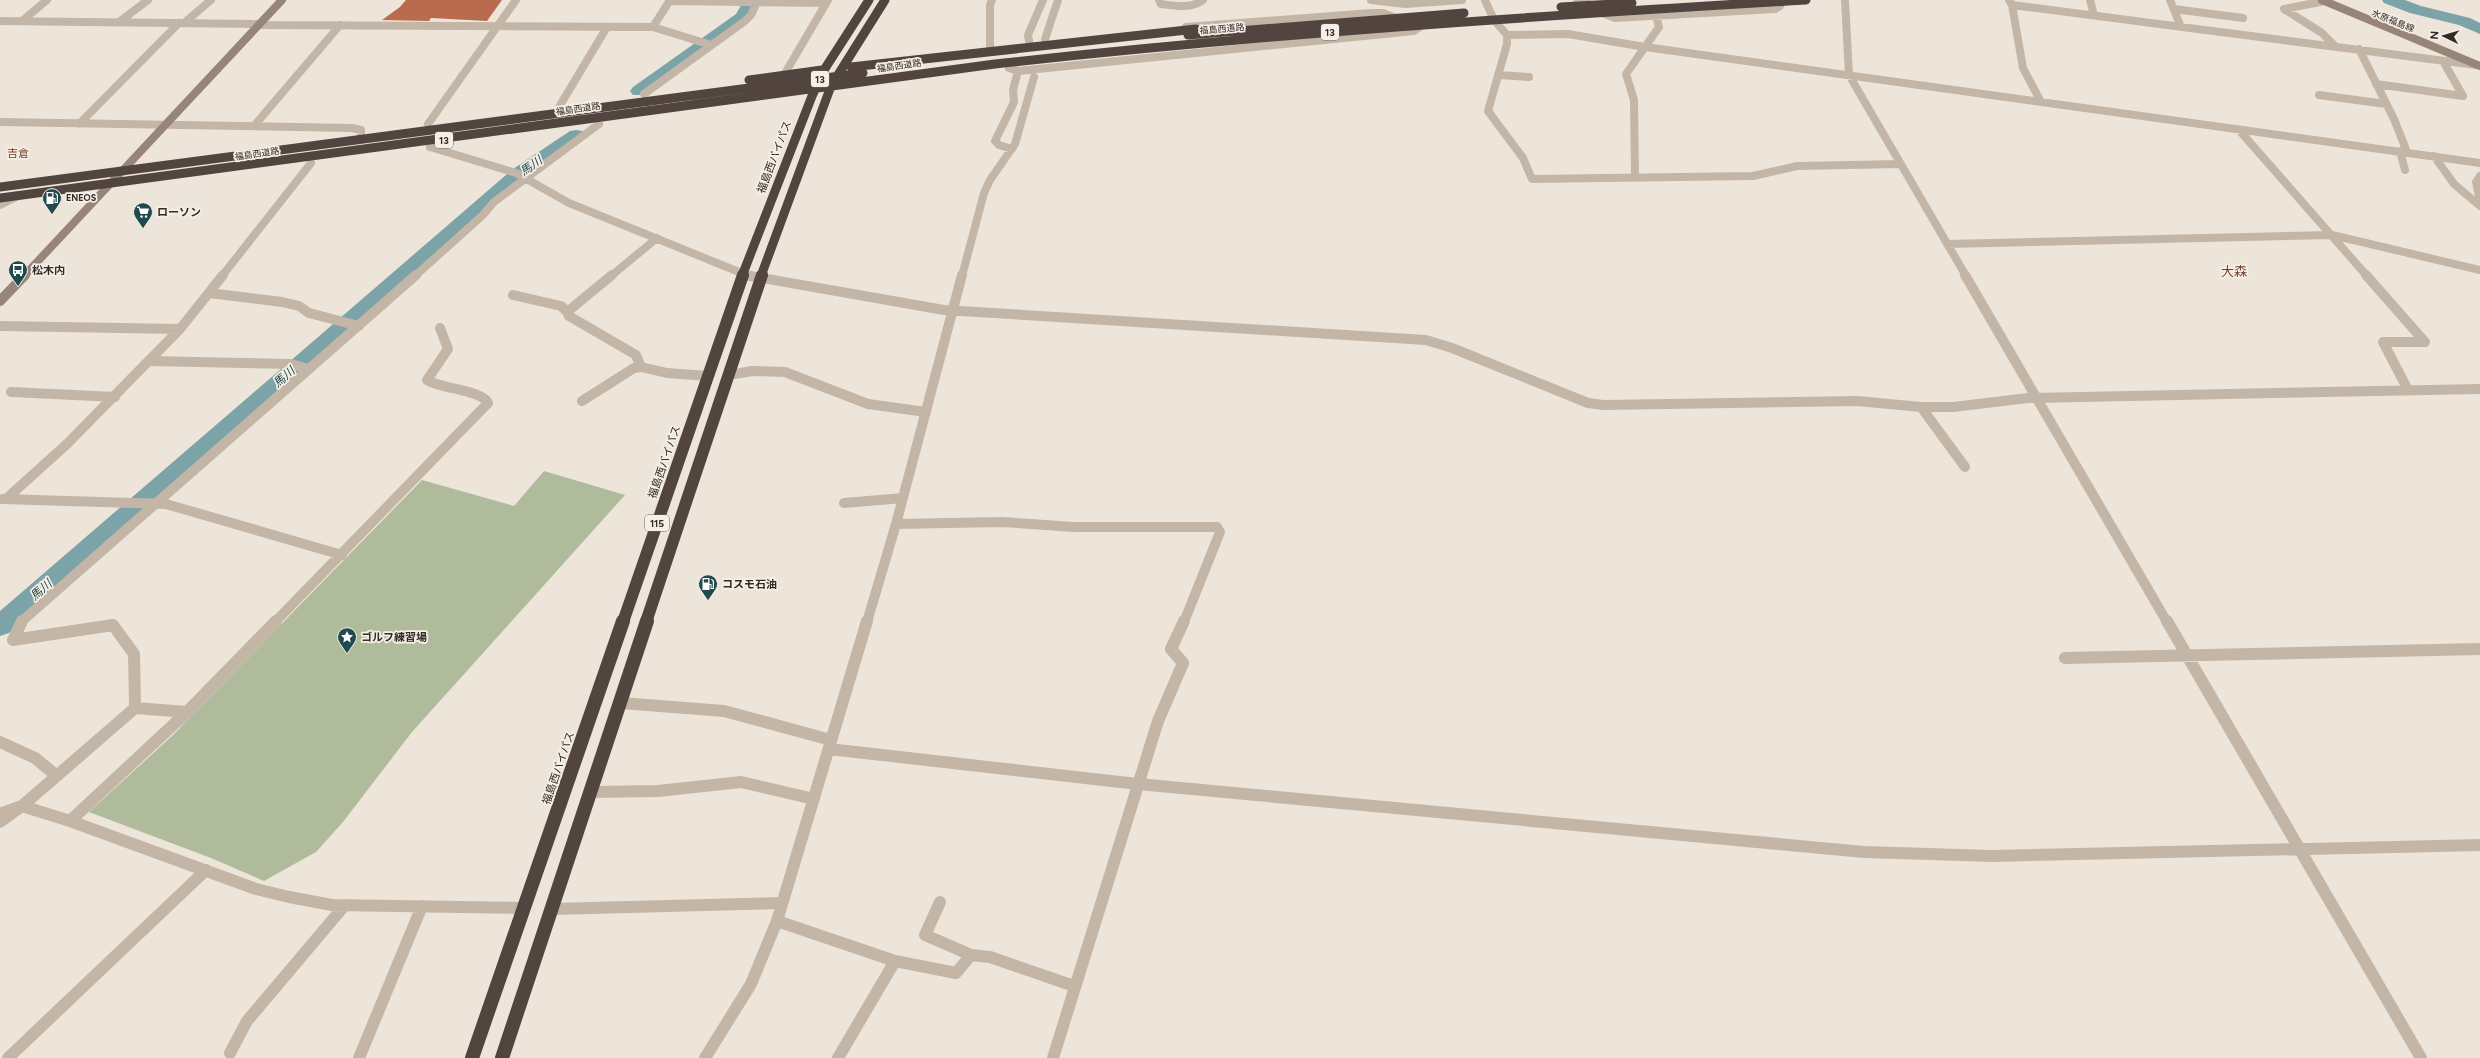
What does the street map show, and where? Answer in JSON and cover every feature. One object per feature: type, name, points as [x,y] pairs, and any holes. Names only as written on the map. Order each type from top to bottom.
[{"type":"highway","name":"福島西バイパス","points":[[472,1058],[743,274],[812,96],[824,70],[869,0]]},
{"type":"highway","name":"115","points":[[502,1058],[621,703],[760,279],[829,93],[841,68],[885,0]]},
{"type":"highway","name":"福島西道路","points":[[0,187],[782,84],[857,78],[1151,46],[1423,25],[1574,6],[1679,0]]},
{"type":"highway","name":"福島西道路","points":[[857,78],[1151,38],[1286,26],[1396,18],[1602,13],[1806,0]]},
{"type":"highway","points":[[361,139],[428,124],[644,94],[782,84],[824,70],[1148,34],[1258,24],[1286,26]]},
{"type":"highway","points":[[224,169],[240,172],[310,164],[359,151],[391,151],[430,147],[1009,68],[1271,41],[1319,32]]},
{"type":"highway","name":"福島西道路","points":[[0,198],[359,151],[782,84]]},
{"type":"street","points":[[22,21],[47,0]]},
{"type":"street","points":[[119,22],[148,0]]},
{"type":"street","points":[[79,124],[181,23],[211,0]]},
{"type":"street","points":[[0,301],[163,125],[282,0]]},
{"type":"street","points":[[428,124],[516,0]]},
{"type":"street","points":[[990,51],[990,5],[992,0]]},
{"type":"street","points":[[1030,46],[1028,35],[1043,0]]},
{"type":"street","points":[[1045,39],[1058,0]]},
{"type":"street","points":[[1159,0],[1161,4],[1188,5],[1199,4],[1203,0]]},
{"type":"street","points":[[1371,0],[1405,4],[1462,0]]},
{"type":"street","points":[[1485,0],[1492,16],[1507,35],[1507,44],[1488,111],[1524,158],[1532,178],[1754,176],[1797,166],[1900,164]]},
{"type":"street","points":[[1574,6],[1580,0],[1587,0]]},
{"type":"street","points":[[1846,0],[1848,75],[2038,398],[2421,1058]]},
{"type":"street","points":[[2090,0],[2094,15]]},
{"type":"street","points":[[2170,0],[2180,27]]},
{"type":"street","points":[[2295,0],[2303,5]]},
{"type":"street","points":[[653,27],[670,1],[827,2],[782,84]]},
{"type":"street","points":[[2324,1],[2284,9],[2322,33],[2335,46]]},
{"type":"street","name":"水原福島線","points":[[2324,1],[2480,66]]},
{"type":"street","points":[[644,94],[709,44],[745,21],[751,15],[754,2]]},
{"type":"street","points":[[1602,13],[1615,18],[1775,9],[1780,6],[1781,2]]},
{"type":"street","points":[[2041,102],[2029,87],[2025,76],[2010,3],[2180,27],[2480,66]]},
{"type":"street","points":[[2174,9],[2243,18]]},
{"type":"street","points":[[1148,34],[1162,29],[1282,18],[1371,13],[1384,13],[1396,18]]},
{"type":"street","points":[[1636,177],[1634,100],[1626,74],[1659,27],[1656,16]]},
{"type":"street","points":[[0,21],[340,26],[498,25],[653,27],[709,44]]},
{"type":"street","points":[[1009,68],[1018,72],[1414,31],[1423,25]]},
{"type":"street","points":[[254,126],[340,26]]},
{"type":"street","points":[[559,106],[607,27]]},
{"type":"street","points":[[1507,35],[1568,34],[1645,47],[2480,163]]},
{"type":"street","points":[[2358,49],[2386,104],[2403,152],[2406,170]]},
{"type":"street","points":[[2376,84],[2463,96],[2443,60]]},
{"type":"street","points":[[1012,149],[999,145],[995,141],[1006,122],[1014,102],[1013,90],[1018,72]]},
{"type":"street","points":[[1498,75],[1529,77]]},
{"type":"street","points":[[705,1058],[751,984],[777,921],[781,903],[896,524],[952,310],[989,179],[1012,149],[1034,77]]},
{"type":"street","points":[[2319,95],[2386,104]]},
{"type":"street","points":[[0,122],[352,128],[361,130],[361,139]]},
{"type":"street","points":[[135,708],[134,654],[113,625],[13,640],[14,633],[21,622],[150,503],[305,367],[483,215],[521,176],[599,124]]},
{"type":"street","points":[[2239,130],[2425,342],[2383,342],[2408,390]]},
{"type":"street","points":[[430,147],[521,176],[568,203],[743,274],[760,279],[952,310],[1426,340],[1452,348],[1588,403],[1603,405],[1857,401],[1921,407],[1954,407],[2038,398],[2480,389]]},
{"type":"street","points":[[2434,156],[2440,168],[2454,184],[2480,206]]},
{"type":"street","points":[[3,499],[114,397],[180,329],[310,164]]},
{"type":"street","points":[[2480,176],[2476,182],[2480,202]]},
{"type":"street","points":[[0,205],[16,196]]},
{"type":"street","points":[[1947,244],[2332,235],[2480,270]]},
{"type":"street","points":[[567,312],[657,238]]},
{"type":"street","points":[[209,293],[282,302],[339,322],[356,325]]},
{"type":"street","points":[[513,295],[560,306],[569,316],[636,355],[641,367]]},
{"type":"street","points":[[0,326],[180,329]]},
{"type":"street","points":[[70,821],[187,712],[342,555],[488,403],[486,398],[479,394],[434,386],[427,380],[448,349],[440,328]]},
{"type":"street","points":[[149,361],[291,364],[305,367]]},
{"type":"street","points":[[582,400],[634,368],[641,367],[667,373],[708,376]]},
{"type":"street","points":[[729,375],[750,370],[781,370],[804,377],[861,403],[926,412]]},
{"type":"street","points":[[11,392],[114,397]]},
{"type":"street","points":[[1921,407],[1965,467]]},
{"type":"street","points":[[844,503],[903,498]]},
{"type":"street","points":[[3,499],[166,504],[342,555]]},
{"type":"street","points":[[896,524],[1002,522],[1074,527],[1217,527],[1220,532],[1195,599],[1171,650],[1183,663],[1158,721],[1074,986],[1053,1058]]},
{"type":"street","points":[[2065,658],[2480,649]]},
{"type":"street","points":[[621,703],[724,711],[830,745],[1138,784],[1864,852],[1993,856],[2480,845]]},
{"type":"street","points":[[0,822],[22,806],[135,708],[187,712]]},
{"type":"street","points":[[0,742],[35,758],[56,776]]},
{"type":"street","points":[[590,792],[658,792],[726,782],[741,782],[814,798]]},
{"type":"street","points":[[0,814],[22,806],[70,821],[256,889],[289,898],[332,905],[345,904],[523,908]]},
{"type":"street","points":[[8,1058],[206,870]]},
{"type":"street","points":[[940,902],[925,935],[971,955],[990,957],[1074,986]]},
{"type":"street","points":[[552,909],[781,903]]},
{"type":"street","points":[[230,1053],[247,1021],[345,904]]},
{"type":"street","points":[[359,1058],[422,906]]},
{"type":"street","points":[[777,921],[895,961],[956,973],[971,955]]},
{"type":"street","points":[[838,1058],[895,961]]},
{"type":"green space","points":[[544,471],[625,495],[412,732],[343,822],[316,852],[264,881],[211,858],[89,812],[173,735],[422,480],[514,506]]},
{"type":"building","points":[[406,0],[502,0],[487,21],[431,18],[429,21],[382,20],[400,7]]},
{"type":"waterway","name":"馬川","points":[[639,91],[743,17],[752,0]]},
{"type":"waterway","points":[[2390,0],[2416,10],[2464,21],[2480,29]]},
{"type":"waterway","name":"馬川","points":[[0,626],[110,528],[520,173],[576,135]]},
{"type":"place","name":"ENEOS","points":[[52,215]]},
{"type":"place","name":"ローソン","points":[[143,229]]},
{"type":"place","name":"松木内","points":[[18,287]]},
{"type":"place","name":"コスモ石油","points":[[708,601]]},
{"type":"place","name":"ゴルフ練習場","points":[[347,654]]},
{"type":"district","name":"吉倉","points":[[18,153]]},
{"type":"district","name":"大森","points":[[2234,271]]}]
